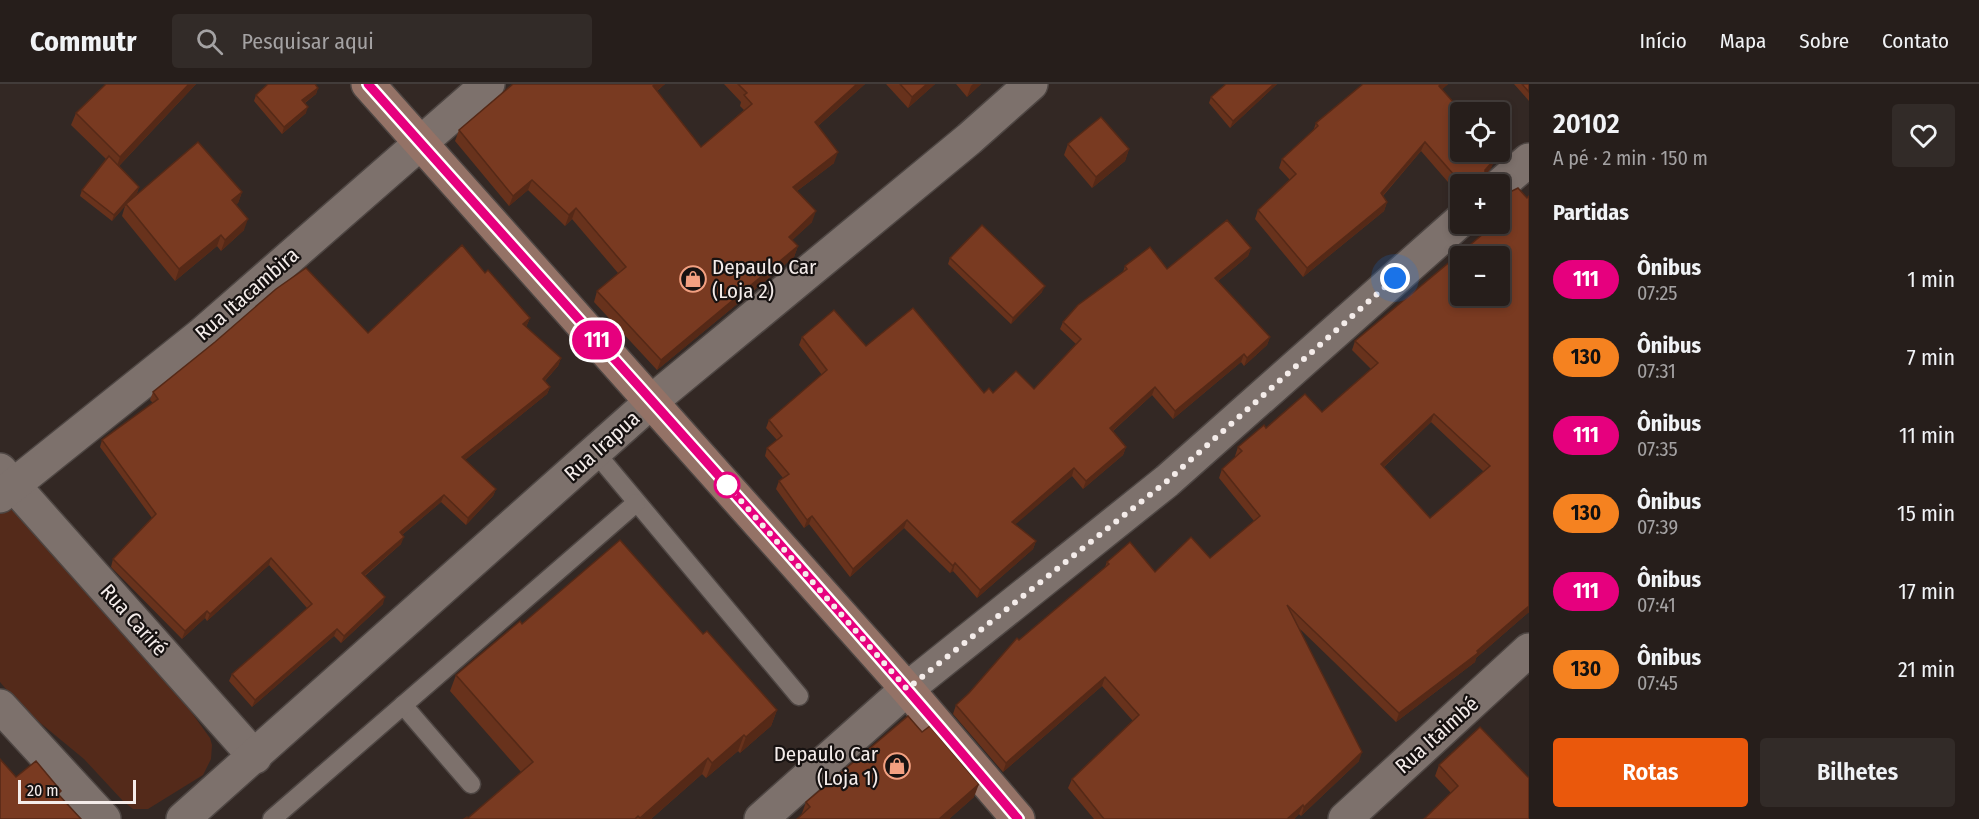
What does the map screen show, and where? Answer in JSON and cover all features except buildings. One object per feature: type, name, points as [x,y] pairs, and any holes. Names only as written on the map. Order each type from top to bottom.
[{"type":"main road","points":[[368,84],[652,400],[907,689],[1018,819]]},
{"type":"street","name":"Rua Itacambira","points":[[4,484],[201,335],[488,84]]},
{"type":"street","name":"Rua Irapua","points":[[183,819],[652,400],[969,140],[1031,84]]},
{"type":"street","points":[[1510,176],[1529,160]]},
{"type":"street","points":[[760,819],[907,689],[1167,481],[1450,229]]},
{"type":"street","name":"Rua Cariré","points":[[4,484],[255,757]]},
{"type":"street","name":"Rua Itaimbé","points":[[1345,819],[1529,650]]},
{"type":"street","points":[[0,706],[104,819]]},
{"type":"lane","points":[[595,452],[799,696]]},
{"type":"lane","points":[[272,819],[291,813],[403,705],[636,503]]},
{"type":"lane","points":[[403,705],[471,784]]},
{"type":"shaded area","points":[[3,497],[176,691],[210,738],[211,759],[203,775],[148,809],[133,809],[123,801],[84,759],[21,707],[0,682],[0,499]]},
{"type":"bus line","name":"111","points":[[368,84],[652,400],[907,689],[1018,819]]},
{"type":"place","name":"Depaulo Car (Loja 2)","points":[[693,279]]},
{"type":"place","name":"Depaulo Car (Loja 1)","points":[[897,766]]},
{"type":"route","points":[[727,485],[907,689],[1167,481],[1395,278]]}]
